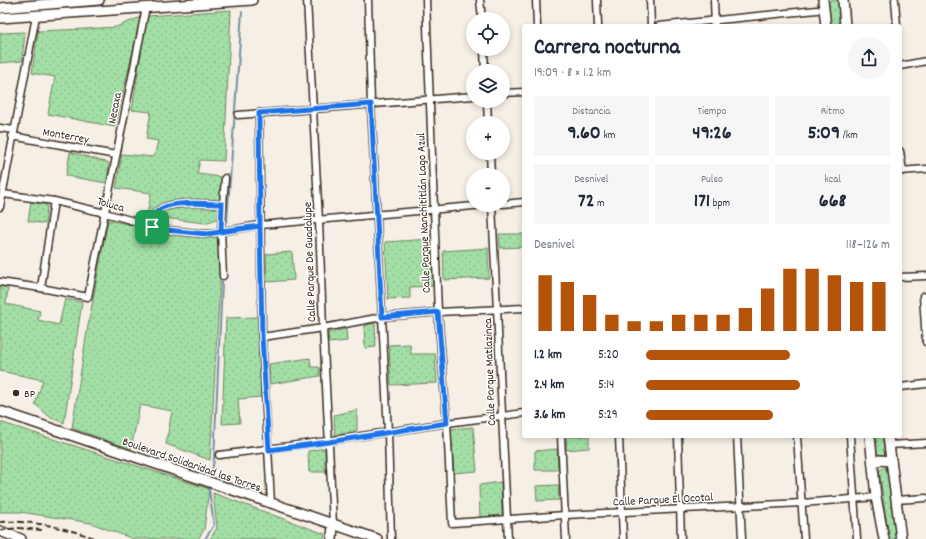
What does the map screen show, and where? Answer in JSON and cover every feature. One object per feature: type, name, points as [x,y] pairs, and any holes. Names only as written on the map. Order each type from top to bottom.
[{"type":"main road","points":[[0,8],[99,0]]},
{"type":"main road","points":[[0,18],[252,0]]},
{"type":"main road","points":[[823,0],[826,24]]},
{"type":"main road","points":[[843,0],[845,24]]},
{"type":"main road","name":"Boulevard Solidaridad las Torres","points":[[0,410],[377,539]]},
{"type":"main road","points":[[870,438],[876,497],[884,539]]},
{"type":"main road","points":[[888,440],[902,539]]},
{"type":"main road","points":[[873,464],[879,460],[891,461]]},
{"type":"main road","points":[[332,524],[332,539]]},
{"type":"main road","points":[[0,531],[21,539]]},
{"type":"street","name":"Calle Parque De Guadalupe","points":[[307,0],[319,221],[332,524]]},
{"type":"street","points":[[368,0],[371,104],[388,432],[391,539]]},
{"type":"street","name":"Calle Parque Nanchititlán Lago Azul","points":[[426,0],[438,312],[447,423],[452,521]]},
{"type":"street","points":[[480,0],[481,12]]},
{"type":"street","points":[[536,0],[537,24]]},
{"type":"street","points":[[597,0],[598,24]]},
{"type":"street","points":[[650,0],[651,24]]},
{"type":"street","points":[[714,0],[714,23]]},
{"type":"street","points":[[895,0],[897,24]]},
{"type":"street","name":"Necaxa","points":[[41,288],[88,297],[146,7]]},
{"type":"street","points":[[696,24],[817,10]]},
{"type":"street","points":[[0,207],[36,16]]},
{"type":"street","points":[[902,66],[926,61]]},
{"type":"street","points":[[510,93],[522,92]]},
{"type":"street","points":[[238,115],[466,97]]},
{"type":"street","points":[[259,113],[262,336],[271,503]]},
{"type":"street","name":"Monterrey","points":[[0,128],[13,133],[116,155]]},
{"type":"street","points":[[902,171],[926,169]]},
{"type":"street","points":[[223,276],[221,231],[225,178]]},
{"type":"street","name":"Toluca","points":[[3,194],[54,202],[105,213],[166,230],[207,234],[260,226],[466,207]]},
{"type":"street","points":[[0,282],[41,288],[54,202]]},
{"type":"street","points":[[510,203],[522,202]]},
{"type":"street","points":[[152,227],[156,214],[165,207],[173,204],[222,204]]},
{"type":"street","name":"Calle Parque Matlazinca","points":[[492,212],[508,539]]},
{"type":"street","points":[[902,277],[926,276]]},
{"type":"street","points":[[923,296],[926,342]]},
{"type":"street","points":[[262,336],[323,328],[382,317],[438,312],[522,308]]},
{"type":"street","points":[[902,387],[926,384]]},
{"type":"street","points":[[219,455],[329,442],[447,423],[522,413]]},
{"type":"street","points":[[561,438],[566,539]]},
{"type":"street","points":[[619,438],[623,539]]},
{"type":"street","points":[[678,438],[681,539]]},
{"type":"street","points":[[737,438],[742,539]]},
{"type":"street","points":[[797,438],[804,539]]},
{"type":"street","points":[[850,438],[857,539]]},
{"type":"street","points":[[888,440],[926,443]]},
{"type":"street","name":"Calle Parque El Ocotal","points":[[452,521],[453,523],[565,515],[855,500],[876,497]]},
{"type":"street","points":[[896,500],[926,498]]},
{"type":"green space","points":[[828,0],[838,0],[841,24],[831,24]]},
{"type":"green space","points":[[231,10],[224,161],[200,160],[197,174],[222,177],[223,217],[205,223],[147,216],[151,193],[116,188],[122,154],[154,157],[158,141],[146,139],[151,112],[132,110],[147,16]]},
{"type":"green space","points":[[141,17],[115,127],[48,114],[55,77],[32,73],[38,31],[116,27]]},
{"type":"green space","points":[[25,32],[22,61],[0,63],[0,33]]},
{"type":"green space","points":[[70,152],[109,163],[107,183],[66,176]]},
{"type":"green space","points":[[31,202],[47,205],[45,224],[28,221]]},
{"type":"green space","points":[[108,220],[146,228],[197,235],[213,235],[223,227],[210,460],[166,444],[172,411],[140,405],[131,449],[72,428],[87,331]]},
{"type":"green space","points":[[499,234],[522,234],[522,247],[500,248]]},
{"type":"green space","points":[[431,239],[433,286],[410,287],[410,298],[388,299],[385,242]]},
{"type":"green space","points":[[488,248],[489,278],[444,280],[443,251]]},
{"type":"green space","points":[[292,252],[294,280],[267,282],[266,254]]},
{"type":"green space","points":[[0,286],[8,288],[6,304],[40,311],[38,320],[59,325],[65,299],[82,302],[64,423],[51,418],[35,404],[43,380],[0,371]]},
{"type":"green space","points":[[258,317],[261,397],[238,399],[240,423],[222,424],[226,318]]},
{"type":"green space","points":[[375,323],[376,347],[365,348],[364,326]]},
{"type":"green space","points":[[346,329],[347,341],[329,343],[328,333]]},
{"type":"green space","points":[[410,344],[411,354],[435,354],[437,383],[391,385],[389,345]]},
{"type":"green space","points":[[310,358],[311,367],[319,367],[320,376],[270,384],[269,364]]},
{"type":"green space","points":[[357,410],[357,431],[335,435],[334,415]]},
{"type":"green space","points":[[0,422],[209,489],[204,530],[198,539],[133,539],[91,523],[20,512],[0,512]]},
{"type":"green space","points":[[473,427],[477,471],[454,473],[451,429]]},
{"type":"green space","points":[[567,438],[589,438],[589,448],[566,450]]},
{"type":"green space","points":[[875,438],[884,438],[886,456],[877,457]]},
{"type":"green space","points":[[325,448],[325,472],[309,472],[308,451]]},
{"type":"green space","points":[[557,449],[558,470],[535,470],[535,451]]},
{"type":"green space","points":[[887,467],[899,539],[889,539],[879,470]]},
{"type":"green space","points":[[501,482],[502,517],[480,519],[479,485]]},
{"type":"green space","points":[[558,485],[559,500],[537,501],[536,486]]},
{"type":"green space","points":[[213,493],[325,534],[324,539],[210,539],[217,528]]},
{"type":"waterway","points":[[227,221],[242,12]]},
{"type":"waterway","points":[[211,479],[214,459],[222,282]]},
{"type":"waterway","points":[[205,539],[214,525],[209,489],[210,485]]},
{"type":"railway","points":[[0,522],[25,522],[50,526],[74,531],[97,539]]},
{"type":"railway","points":[[0,530],[19,528],[42,530]]},
{"type":"place","name":"BP","points":[[16,393]]},
{"type":"route","points":[[152,227],[156,214],[165,207],[173,204],[222,204],[221,231],[260,226],[259,113],[371,104],[378,216],[382,317],[438,312],[447,423],[269,450],[262,336],[260,226],[207,234],[185,233],[152,227]]}]
